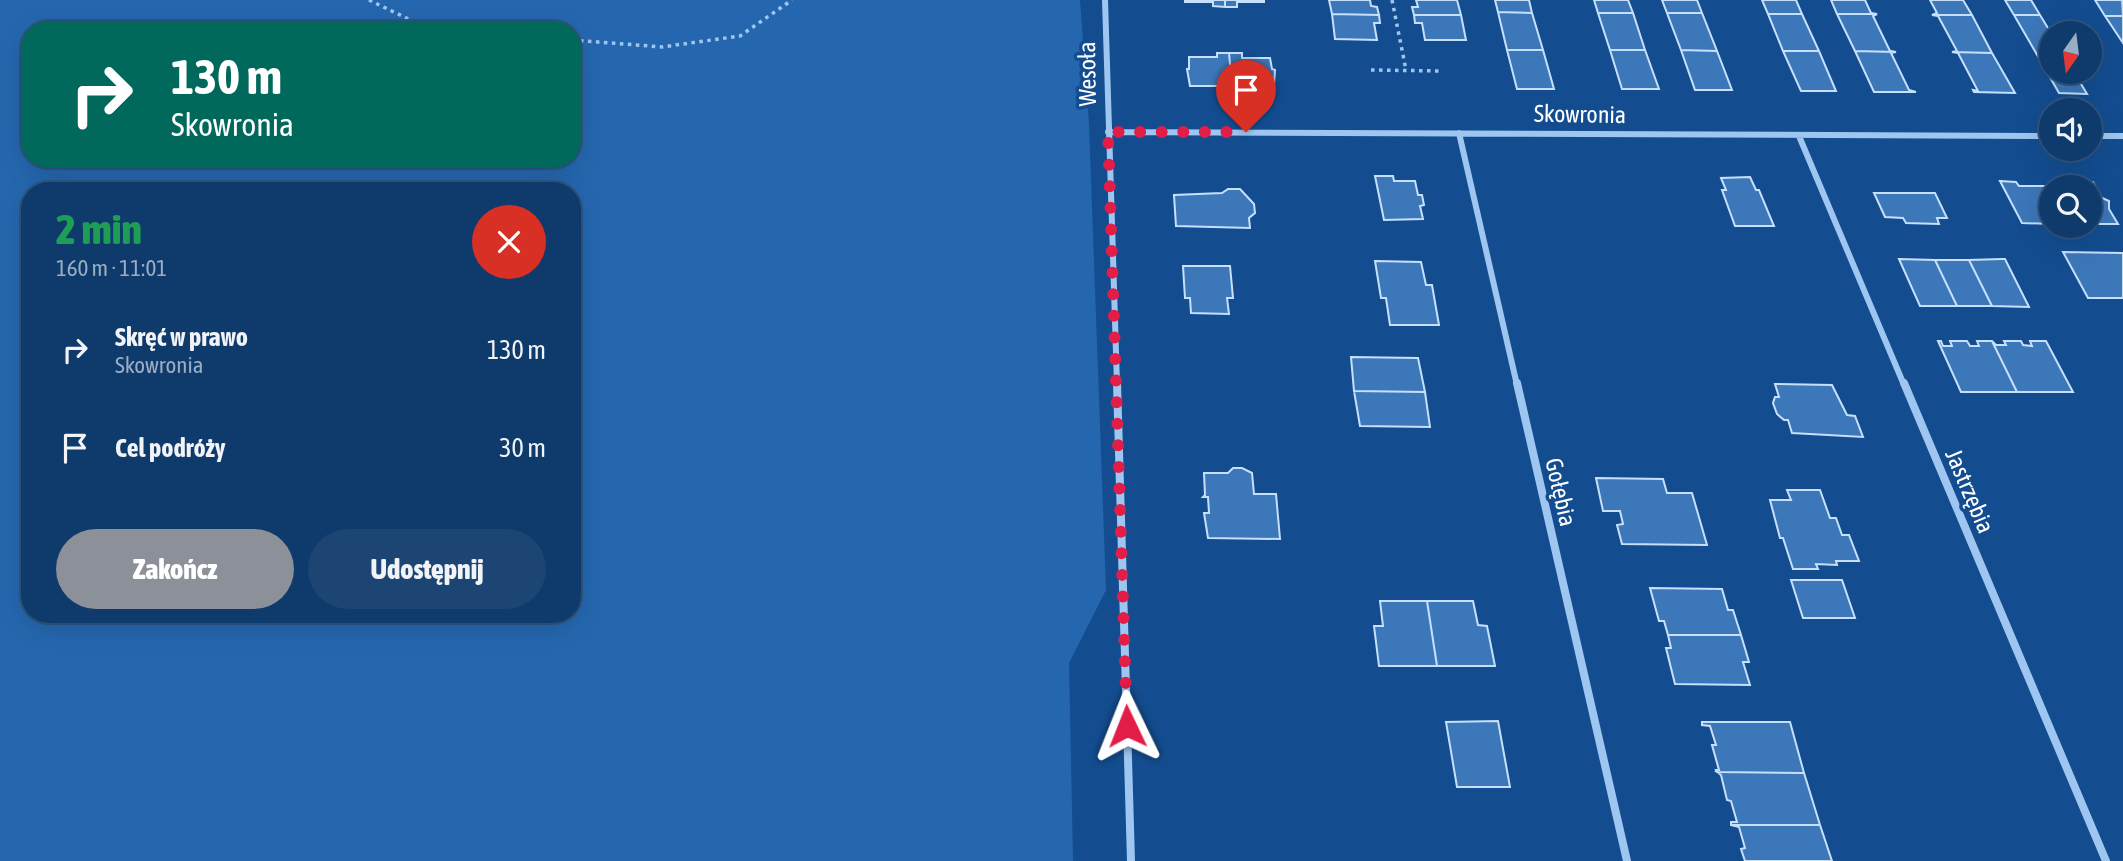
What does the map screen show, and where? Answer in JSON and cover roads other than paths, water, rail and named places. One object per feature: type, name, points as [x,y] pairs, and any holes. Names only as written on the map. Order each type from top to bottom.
[{"type":"street","name":"Wesoła","points":[[1105,0],[1131,861]]},
{"type":"street","name":"Skowronia","points":[[1108,132],[2039,136]]},
{"type":"street","name":"Gołębia","points":[[1458,132],[1627,861]]},
{"type":"street","name":"Jastrzębia","points":[[1799,136],[2106,861]]},
{"type":"street","points":[[2102,136],[2122,137]]}]
